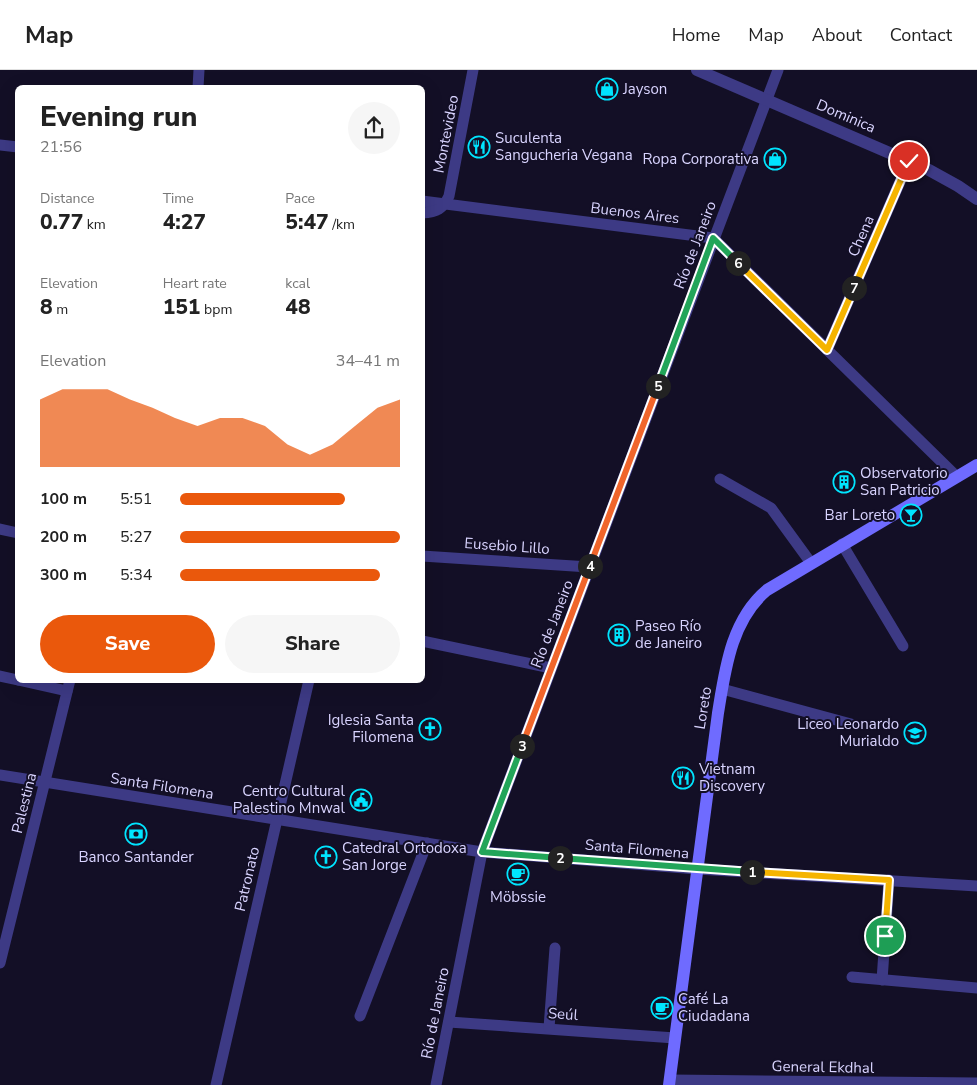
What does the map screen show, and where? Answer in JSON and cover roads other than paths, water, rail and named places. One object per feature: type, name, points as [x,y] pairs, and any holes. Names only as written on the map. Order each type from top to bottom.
[{"type":"main road","name":"Loreto","points":[[669,1082],[722,689],[738,629],[752,606],[767,590],[977,465]]},
{"type":"street","points":[[198,85],[199,70]]},
{"type":"street","name":"Montevideo","points":[[445,204],[452,183],[473,70]]},
{"type":"street","name":"Dominica","points":[[697,70],[909,161],[942,177],[977,199]]},
{"type":"street","name":"Río de Janeiro","points":[[436,1085],[482,852],[778,70]]},
{"type":"street","points":[[0,145],[15,147]]},
{"type":"street","name":"Chena","points":[[827,350],[909,161]]},
{"type":"street","name":"Buenos Aires","points":[[425,201],[713,238]]},
{"type":"street","points":[[425,212],[439,210],[445,204]]},
{"type":"street","points":[[713,238],[957,477]]},
{"type":"street","points":[[720,479],[771,508],[811,563]]},
{"type":"street","points":[[0,529],[15,532]]},
{"type":"street","points":[[842,544],[903,646]]},
{"type":"street","name":"Eusebio Lillo","points":[[425,556],[589,567]]},
{"type":"street","points":[[425,642],[551,668]]},
{"type":"street","points":[[0,676],[15,679]]},
{"type":"street","points":[[44,683],[69,686]]},
{"type":"street","name":"Patronato","points":[[216,1085],[308,683]]},
{"type":"street","name":"Palestina","points":[[0,963],[69,686]]},
{"type":"street","points":[[722,689],[852,724]]},
{"type":"street","name":"Santa Filomena","points":[[0,775],[482,852],[697,869],[977,886]]},
{"type":"street","points":[[360,1016],[427,843]]},
{"type":"street","points":[[882,980],[889,880]]},
{"type":"street","points":[[548,1028],[555,948]]},
{"type":"street","points":[[852,978],[977,988]]},
{"type":"street","name":"Seúl","points":[[449,1022],[675,1038]]},
{"type":"street","name":"General Ekdhal","points":[[669,1082],[977,1083]]},
{"type":"place","name":"Jayson","points":[[607,89]]},
{"type":"place","name":"Suculenta Sangucheria Vegana","points":[[479,147]]},
{"type":"place","name":"Ropa Corporativa","points":[[775,159]]},
{"type":"place","name":"Observatorio San Patricio","points":[[844,482]]},
{"type":"place","name":"Bar Loreto","points":[[911,515]]},
{"type":"place","name":"Paseo Río de Janeiro","points":[[619,635]]},
{"type":"place","name":"Iglesia Santa Filomena","points":[[430,729]]},
{"type":"place","name":"Liceo Leonardo Murialdo","points":[[915,733]]},
{"type":"place","name":"Vietnam Discovery","points":[[683,778]]},
{"type":"place","name":"Centro Cultural Palestino Mnwal","points":[[361,800]]},
{"type":"place","name":"Banco Santander","points":[[136,834]]},
{"type":"place","name":"Catedral Ortodoxa San Jorge","points":[[326,857]]},
{"type":"place","name":"Möbssie","points":[[518,874]]},
{"type":"place","name":"Café La Ciudadana","points":[[662,1008]]}]
